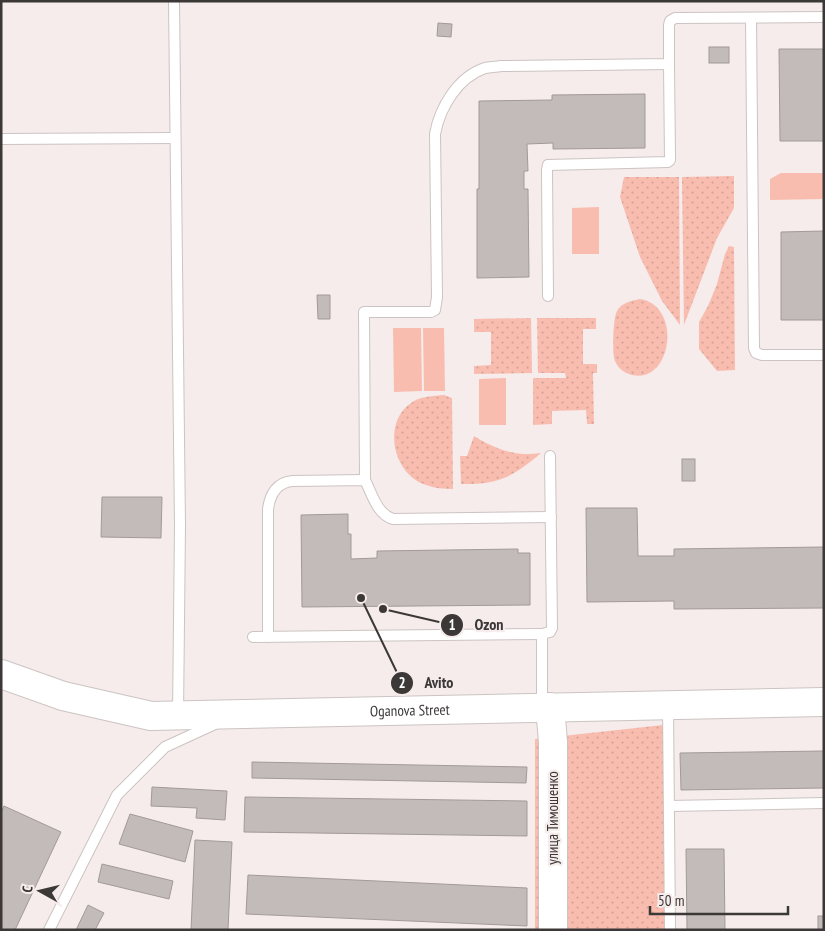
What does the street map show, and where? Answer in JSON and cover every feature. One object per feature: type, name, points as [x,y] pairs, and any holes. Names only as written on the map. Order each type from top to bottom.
[{"type":"main road","name":"Oganova Street","points":[[1,674],[62,696],[151,716],[824,702]]},
{"type":"main road","name":"улица Тимошенко","points":[[546,707],[553,742],[553,930]]},
{"type":"lane","points":[[174,1],[180,526],[178,715]]},
{"type":"lane","points":[[548,296],[548,166],[668,162],[670,160],[670,20],[675,18],[824,17]]},
{"type":"lane","points":[[751,18],[754,348],[756,353],[762,355],[824,355]]},
{"type":"lane","points":[[551,517],[393,519],[381,511],[365,480],[364,312],[431,312],[435,310],[437,297],[435,134],[437,121],[443,108],[460,85],[472,75],[485,68],[501,66],[669,64]]},
{"type":"lane","points":[[1,139],[175,138]]},
{"type":"lane","points":[[253,637],[542,634],[550,632],[552,628],[550,456]]},
{"type":"lane","points":[[268,637],[268,509],[272,494],[277,487],[287,481],[365,480]]},
{"type":"lane","points":[[542,634],[546,707]]},
{"type":"lane","points":[[668,706],[670,930]]},
{"type":"lane","points":[[50,930],[117,795],[165,747],[234,715]]},
{"type":"lane","points":[[669,806],[824,803]]},
{"type":"shaded area","points":[[781,173],[824,173],[824,199],[770,200],[770,179]]},
{"type":"shaded area","points":[[734,176],[734,208],[717,238],[684,325],[682,177]]},
{"type":"shaded area","points":[[624,177],[679,177],[680,325],[662,301],[640,257],[620,197]]},
{"type":"shaded area","points":[[599,207],[599,254],[572,254],[572,208]]},
{"type":"shaded area","points":[[729,246],[734,247],[735,370],[717,371],[699,349],[699,322],[717,284]]},
{"type":"shaded area","points":[[640,299],[653,304],[662,315],[667,328],[667,343],[664,356],[656,368],[646,375],[632,375],[622,370],[615,361],[613,344],[615,321],[617,311],[621,306]]},
{"type":"shaded area","points":[[531,318],[532,373],[474,374],[474,366],[491,365],[491,332],[474,332],[474,319]]},
{"type":"shaded area","points":[[537,318],[596,318],[596,329],[583,329],[583,364],[597,364],[597,373],[593,373],[594,424],[587,424],[586,410],[552,411],[552,424],[533,425],[533,378],[566,378],[565,373],[538,373]]},
{"type":"shaded area","points":[[393,328],[421,328],[422,391],[394,392]]},
{"type":"shaded area","points":[[423,328],[444,328],[445,391],[424,391]]},
{"type":"shaded area","points":[[506,378],[506,425],[479,425],[479,379]]},
{"type":"shaded area","points":[[444,395],[452,398],[453,489],[432,487],[414,479],[405,470],[395,446],[394,433],[397,421],[404,410],[418,399]]},
{"type":"shaded area","points":[[474,436],[506,451],[523,454],[541,453],[522,468],[504,478],[485,483],[461,484],[460,456],[467,456]]},
{"type":"shaded area","points":[[663,725],[665,930],[535,930],[535,739]]},
{"type":"building","points":[[438,23],[452,24],[451,37],[437,36]]},
{"type":"building","points":[[709,47],[729,47],[729,63],[709,63]]},
{"type":"building","points":[[779,49],[824,49],[824,141],[780,141]]},
{"type":"building","points":[[645,94],[645,148],[553,149],[553,143],[527,144],[528,171],[524,171],[524,189],[528,189],[529,277],[477,278],[479,101],[552,100],[552,95]]},
{"type":"building","points":[[824,231],[824,320],[781,320],[781,232]]},
{"type":"building","points":[[317,295],[330,295],[330,319],[318,319]]},
{"type":"building","points":[[682,459],[695,459],[695,481],[682,481]]},
{"type":"building","points":[[102,497],[162,497],[161,538],[101,537]]},
{"type":"building","points":[[586,508],[637,508],[638,556],[674,556],[674,549],[824,547],[824,608],[674,609],[674,601],[587,602]]},
{"type":"building","points":[[348,514],[348,534],[351,534],[351,559],[377,558],[377,551],[518,549],[518,553],[530,553],[530,605],[302,607],[301,515]]},
{"type":"building","points":[[824,751],[824,788],[681,790],[680,753]]},
{"type":"building","points":[[252,762],[527,767],[526,783],[252,778]]},
{"type":"building","points":[[152,787],[227,791],[225,820],[196,818],[197,808],[151,806]]},
{"type":"building","points":[[245,797],[527,801],[527,836],[244,832]]},
{"type":"building","points":[[4,806],[61,832],[15,930],[1,930],[1,813]]},
{"type":"building","points":[[130,814],[193,831],[185,862],[119,844]]},
{"type":"building","points":[[195,840],[232,842],[228,930],[191,930]]},
{"type":"building","points":[[686,849],[724,849],[725,930],[687,930]]},
{"type":"building","points":[[102,864],[173,881],[169,899],[98,882]]},
{"type":"building","points":[[248,875],[527,888],[527,926],[246,914]]},
{"type":"building","points":[[88,905],[104,913],[95,930],[76,930]]},
{"type":"building","points":[[818,916],[824,916],[824,930],[818,930]]},
{"type":"place","name":"Avito","points":[[361,598]]},
{"type":"place","name":"Ozon","points":[[383,609]]}]
